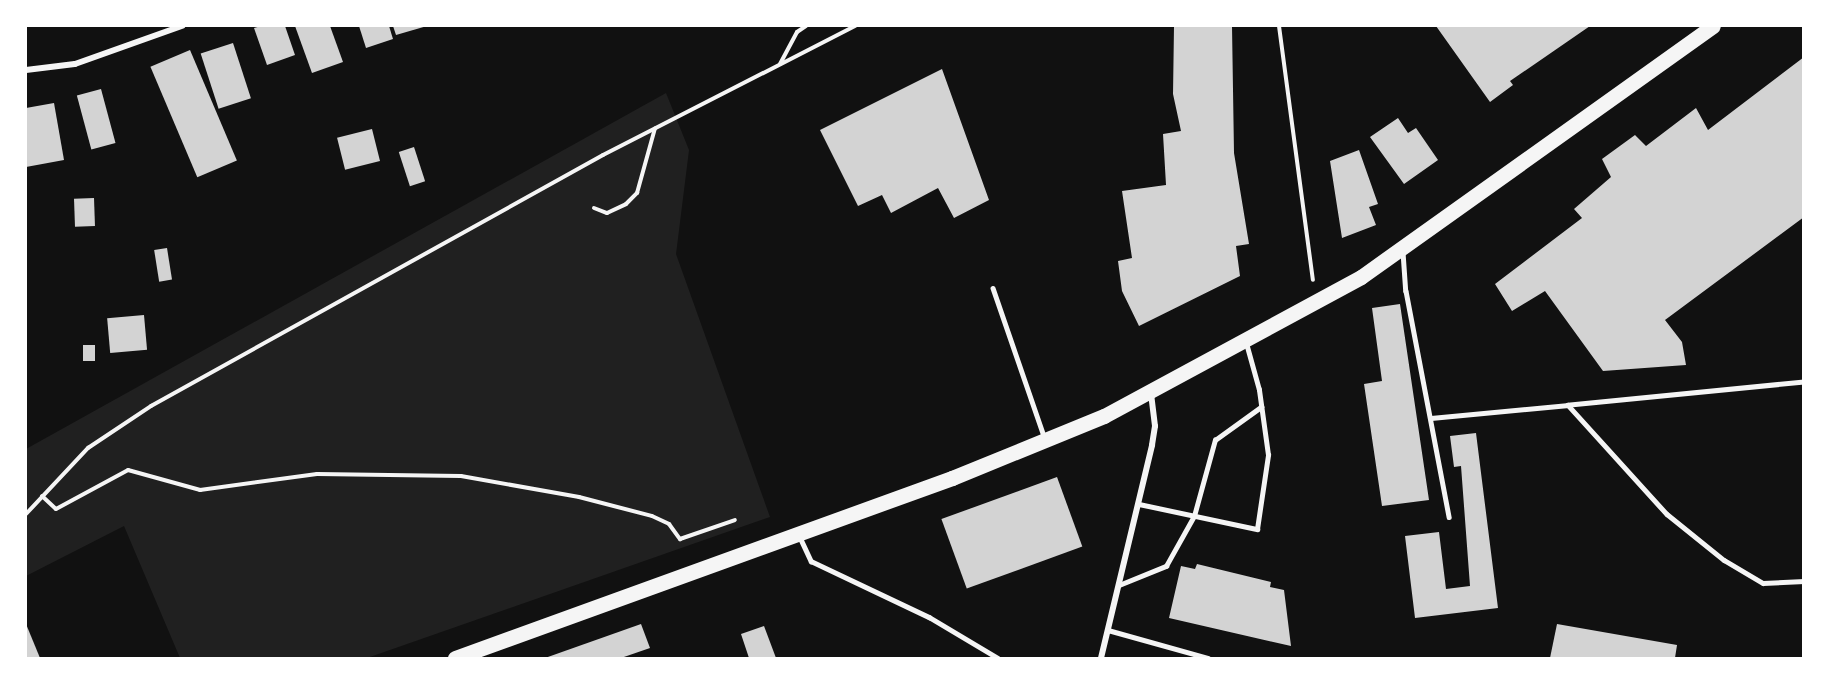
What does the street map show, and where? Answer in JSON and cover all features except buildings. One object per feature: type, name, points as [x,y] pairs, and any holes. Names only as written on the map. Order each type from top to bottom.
[{"type":"main road","points":[[455,658],[1046,441],[1150,391],[1316,301],[1402,249],[1713,26]]},
{"type":"street","points":[[26,70],[75,63],[182,26]]},
{"type":"street","points":[[1101,658],[1139,504],[1155,426],[1150,391]]},
{"type":"lane","points":[[1402,249],[1406,291],[1449,517]]},
{"type":"lane","points":[[993,288],[1046,441]]},
{"type":"lane","points":[[1139,504],[1257,529],[1268,456],[1261,407],[1245,340]]},
{"type":"lane","points":[[1431,418],[1803,382]]},
{"type":"lane","points":[[1568,405],[1668,514],[1724,560],[1763,583],[1803,581]]},
{"type":"lane","points":[[1119,585],[1166,566],[1194,516],[1215,440],[1261,407]]},
{"type":"lane","points":[[798,533],[811,561],[929,617],[998,658]]},
{"type":"lane","points":[[1108,630],[1208,658]]},
{"type":"path","points":[[780,64],[797,32],[806,26]]},
{"type":"path","points":[[26,514],[88,448],[118,425],[655,127],[855,26]]},
{"type":"path","points":[[1279,26],[1316,301]]},
{"type":"path","points":[[594,208],[607,213],[626,204],[637,193],[655,127]]},
{"type":"path","points":[[42,496],[56,509],[128,470],[200,490],[317,474],[461,476],[579,497],[652,516],[669,524],[680,539],[735,520]]},
{"type":"shaded area","points":[[666,93],[689,150],[676,254],[770,517],[367,658],[180,658],[124,526],[26,576],[26,449]]}]
